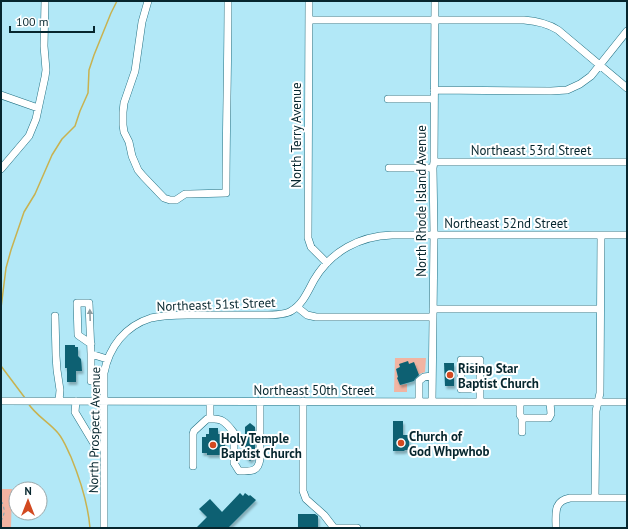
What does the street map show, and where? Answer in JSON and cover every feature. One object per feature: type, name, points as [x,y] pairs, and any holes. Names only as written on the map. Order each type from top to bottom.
[{"type":"street","points":[[1,168],[29,136],[36,119],[46,70],[44,46],[45,1]]},
{"type":"street","points":[[148,1],[142,22],[135,71],[124,103],[123,125],[132,156],[138,170],[164,198],[173,201],[185,194],[226,193],[228,1]]},
{"type":"street","name":"North Terry Avenue","points":[[309,1],[308,238],[314,251],[327,263]]},
{"type":"street","name":"North Rhode Island Avenue","points":[[432,402],[435,1]]},
{"type":"street","points":[[309,20],[524,20],[541,22],[558,30],[627,88]]},
{"type":"street","points":[[434,90],[567,90],[580,84],[590,76],[627,31]]},
{"type":"street","points":[[1,96],[38,108]]},
{"type":"street","points":[[388,99],[434,99]]},
{"type":"street","name":"Northeast 53rd Street","points":[[389,168],[434,165],[627,162]]},
{"type":"street","name":"Northeast 52nd Street","points":[[296,307],[305,299],[318,274],[327,263],[354,243],[374,237],[392,235],[627,235]]},
{"type":"street","points":[[595,498],[596,411],[600,393],[601,235]]},
{"type":"street","points":[[91,344],[78,335],[77,303],[89,303],[91,344],[90,381],[104,381]]},
{"type":"street","points":[[296,307],[307,315],[316,317],[600,309]]},
{"type":"street","name":"Northeast 51st Street","points":[[141,322],[151,318],[168,316],[266,315],[291,312],[296,307]]},
{"type":"street","points":[[55,316],[56,370],[60,390],[59,401]]},
{"type":"street","name":"North Prospect Avenue","points":[[104,528],[104,373],[112,349],[124,333],[141,322]]},
{"type":"street","points":[[91,354],[108,360]]},
{"type":"street","points":[[480,389],[461,388],[461,360],[480,360],[480,389],[480,402]]},
{"type":"street","points":[[419,402],[419,381],[424,377],[432,376]]},
{"type":"street","name":"Northeast 50th Street","points":[[1,401],[627,402]]},
{"type":"street","points":[[76,401],[75,412],[96,447],[104,448]]},
{"type":"street","points":[[210,402],[210,419]]},
{"type":"street","points":[[193,466],[193,433],[205,420],[210,419],[221,420],[234,433],[234,463],[239,471],[254,470],[258,466],[260,459],[260,402]]},
{"type":"street","points":[[303,402],[303,491],[306,499],[324,515],[334,528],[357,528]]},
{"type":"street","points":[[520,402],[522,432]]},
{"type":"street","points":[[522,418],[549,418],[551,414],[550,402]]},
{"type":"street","points":[[556,528],[556,510],[559,502],[565,498],[627,498]]},
{"type":"path","points":[[1,502],[4,506],[4,516],[1,521]]},
{"type":"shaded area","points":[[395,358],[426,358],[425,372],[417,375],[414,363],[396,369],[397,378],[400,385],[407,384],[407,392],[394,392]]},
{"type":"shaded area","points":[[1,489],[8,489],[8,521],[11,521],[11,528],[1,528]]},
{"type":"building","points":[[65,345],[75,345],[75,347],[78,347],[78,356],[81,359],[82,371],[76,371],[76,382],[67,382],[67,368],[65,368]]},
{"type":"building","points":[[408,361],[409,364],[414,362],[419,375],[414,381],[400,385],[397,378],[396,369],[400,367],[399,364]]},
{"type":"building","name":"Rising Star Baptist Church","points":[[444,363],[454,363],[454,386],[445,386]]},
{"type":"building","name":"Church of God Whpwhob","points":[[393,421],[403,421],[403,435],[409,435],[409,450],[393,451]]},
{"type":"building","points":[[250,423],[255,427],[255,456],[250,461],[245,456],[245,427]]},
{"type":"building","name":"Holy Temple Baptist Church","points":[[209,428],[218,428],[218,434],[221,434],[221,437],[225,437],[225,453],[220,453],[220,455],[207,455],[207,453],[202,453],[202,437],[206,437],[206,434],[209,434]]},
{"type":"building","points":[[240,493],[243,496],[245,493],[249,496],[250,495],[256,500],[228,528],[196,528],[207,517],[199,509],[210,499],[222,512]]},
{"type":"building","points":[[298,514],[315,514],[318,516],[318,528],[298,528]]},
{"type":"waterway","points":[[1,308],[6,268],[24,212],[35,194],[52,155],[62,139],[75,126],[88,93],[89,70],[94,55],[117,1]]},
{"type":"waterway","points":[[1,366],[25,398]]},
{"type":"waterway","points":[[28,403],[34,411],[58,433],[71,457],[83,492],[90,528]]},
{"type":"place","name":"Rising Star Baptist Church","points":[[450,375]]},
{"type":"place","name":"Church of God Whpwhob","points":[[401,443]]},
{"type":"place","name":"Holy Temple Baptist Church","points":[[213,445]]}]
